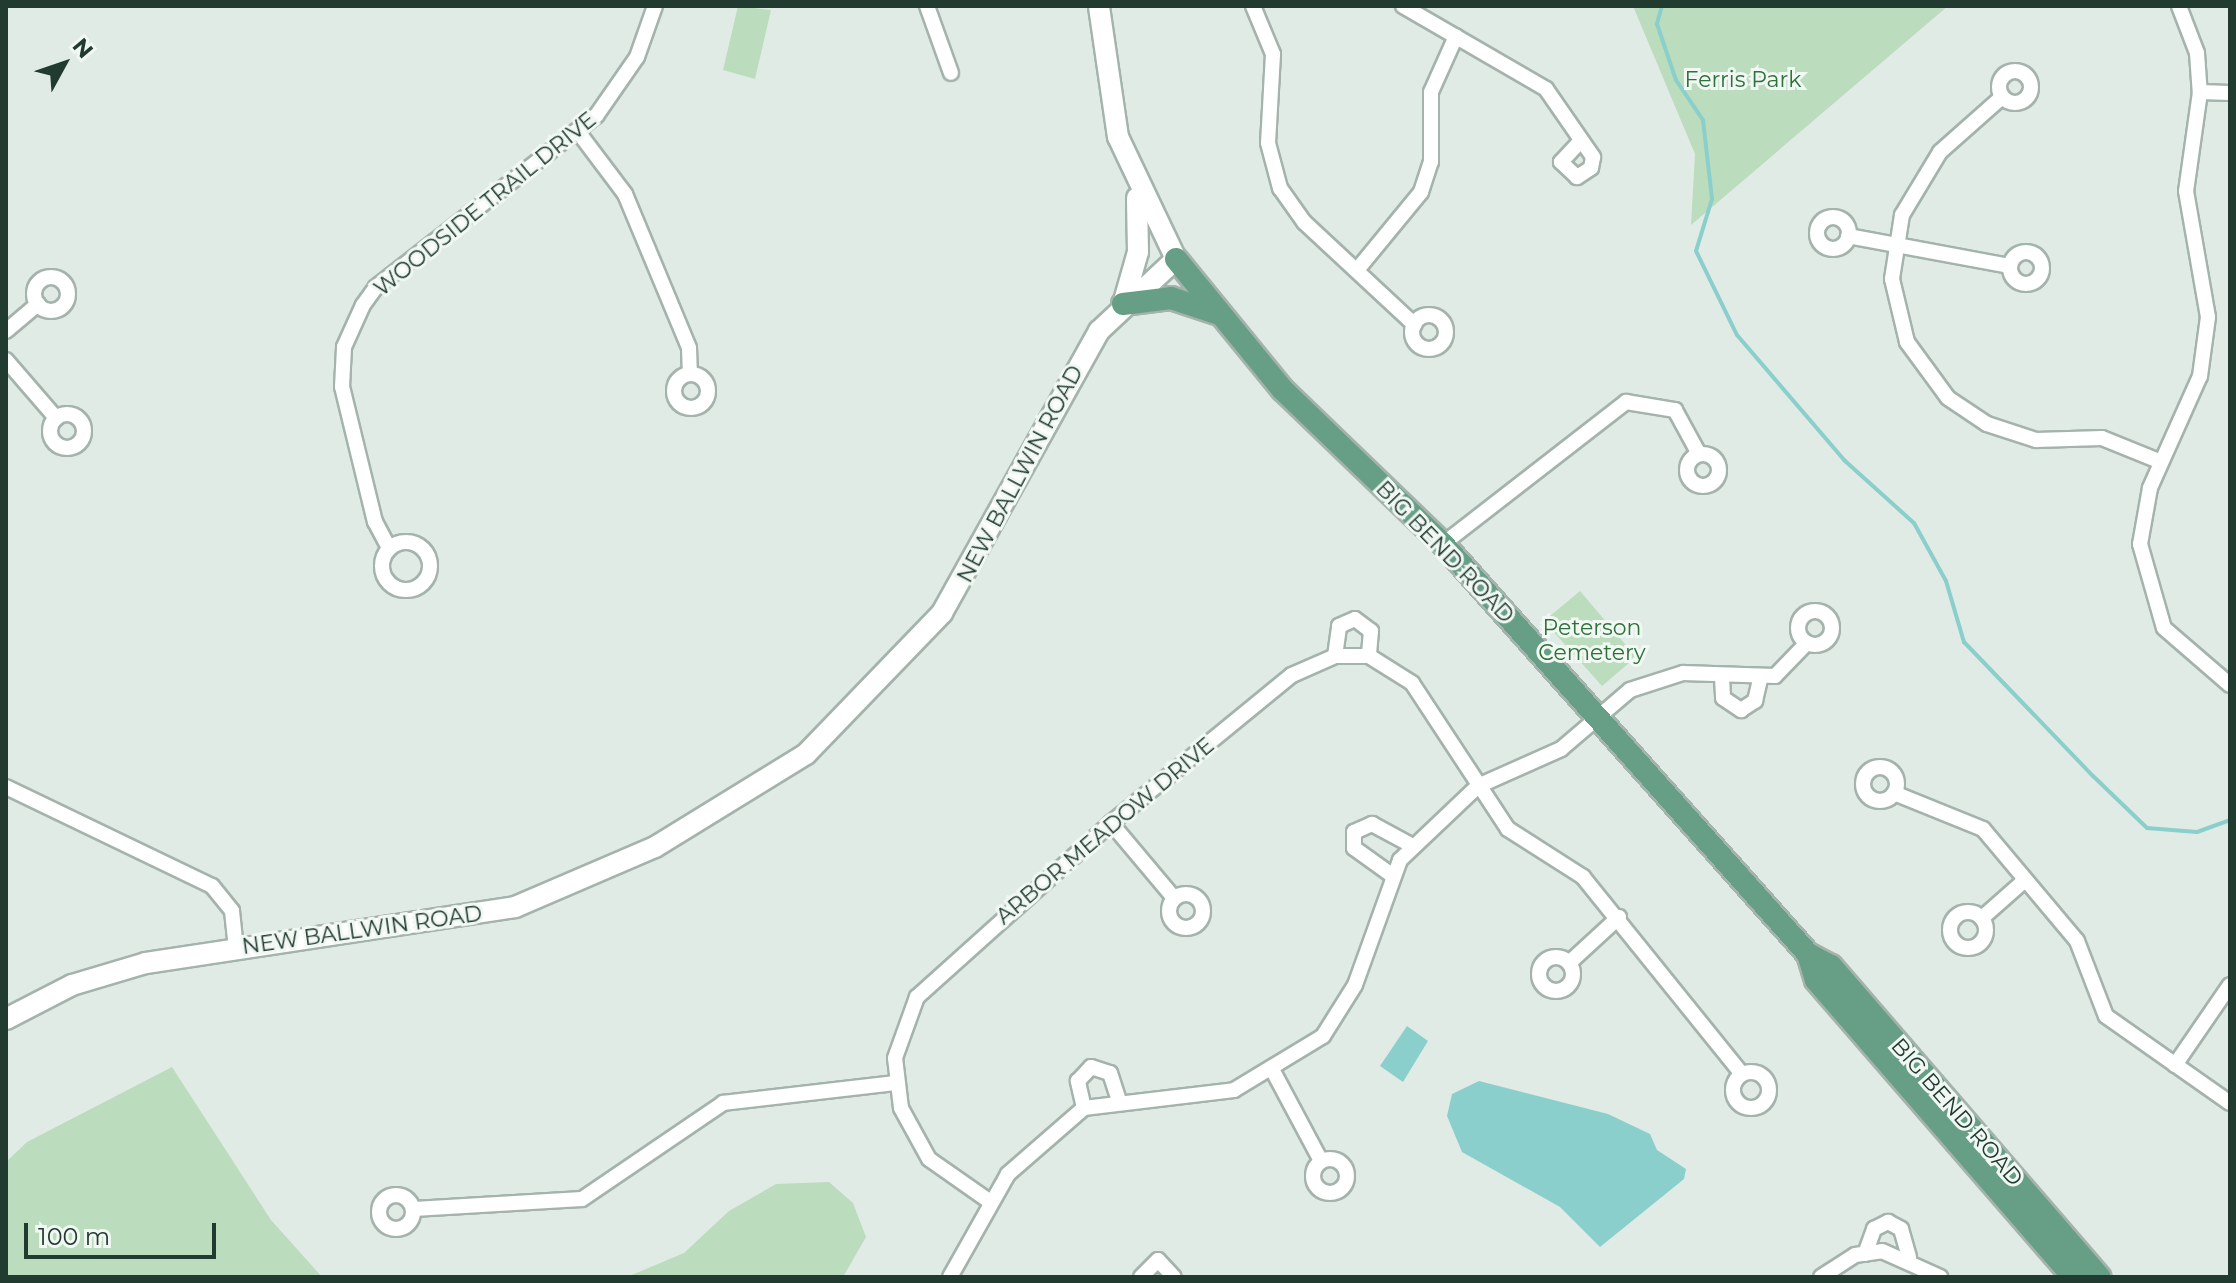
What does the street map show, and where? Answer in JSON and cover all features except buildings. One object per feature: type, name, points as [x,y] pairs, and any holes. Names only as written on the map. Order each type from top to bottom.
[{"type":"main road","name":"BIG BEND ROAD","points":[[1176,259],[1283,390],[1443,544],[1808,954],[1831,966],[2099,1277]]},
{"type":"main road","points":[[1123,304],[1171,298],[1223,316]]},
{"type":"main road","name":"BIG BEND ROAD","points":[[1808,954],[1816,980],[2073,1277]]},
{"type":"street","name":"WOODSIDE TRAIL DRIVE","points":[[389,548],[344,399],[344,347],[353,326],[376,287],[579,133],[622,84],[655,6]]},
{"type":"street","points":[[927,6],[951,73]]},
{"type":"street","points":[[1099,6],[1112,112],[1139,194],[1176,259]]},
{"type":"street","points":[[1253,6],[1273,54],[1268,143],[1280,188],[1304,222],[1415,325]]},
{"type":"street","points":[[1403,6],[1546,89],[1578,144]]},
{"type":"street","points":[[2179,6],[2197,53],[2200,92],[2186,191],[2206,286],[2206,344],[2161,462],[2141,527],[2149,595],[2180,649],[2230,685]]},
{"type":"street","points":[[1357,270],[1421,192],[1431,162],[1431,92],[1456,36]]},
{"type":"street","points":[[2200,92],[2230,93]]},
{"type":"street","points":[[2002,97],[1927,169],[1895,245],[1900,324],[1948,398],[2003,431],[2052,441],[2102,438],[2161,462]]},
{"type":"street","points":[[579,133],[625,194],[689,348],[690,374]]},
{"type":"street","points":[[1123,304],[1138,252],[1132,207],[1139,194]]},
{"type":"street","points":[[1848,236],[2010,266]]},
{"type":"street","name":"NEW BALLWIN ROAD","points":[[6,1019],[72,985],[236,948],[515,907],[655,847],[806,754],[942,613],[1002,518],[1076,368],[1123,304],[1176,259]]},
{"type":"street","points":[[6,331],[38,304]]},
{"type":"street","points":[[6,360],[56,418]]},
{"type":"street","points":[[1443,544],[1626,402],[1675,410],[1699,454]]},
{"type":"street","points":[[1335,656],[1339,626],[1355,619],[1371,631],[1369,656],[1423,695],[1508,829],[1569,865],[1619,917],[1742,1074]]},
{"type":"street","points":[[950,1277],[989,1201],[1029,1150],[1084,1108],[1118,1098],[1234,1090],[1273,1071],[1323,1036],[1339,1015],[1393,876],[1411,845],[1478,786],[1561,749],[1630,690],[1665,676],[1760,680],[1789,669],[1807,643]]},
{"type":"street","name":"ARBOR MEADOW DRIVE","points":[[989,1201],[929,1159],[895,1083],[899,1038],[917,997],[1111,823],[1292,675],[1335,656],[1369,656]]},
{"type":"street","points":[[1722,677],[1723,698],[1741,710],[1755,701],[1760,680]]},
{"type":"street","points":[[6,787],[212,886],[232,911],[236,948]]},
{"type":"street","points":[[1894,793],[1921,808],[1974,821],[2077,941],[2106,1016],[2230,1103]]},
{"type":"street","points":[[1111,823],[1174,898]]},
{"type":"street","points":[[1393,876],[1354,848],[1354,832],[1372,824],[1411,845]]},
{"type":"street","points":[[1982,918],[2025,880]]},
{"type":"street","points":[[1569,963],[1619,917]]},
{"type":"street","points":[[2175,1065],[2230,985]]},
{"type":"street","points":[[1084,1108],[1078,1081],[1091,1067],[1110,1073],[1118,1098]]},
{"type":"street","points":[[1273,1071],[1321,1161]]},
{"type":"street","points":[[414,1209],[582,1199],[614,1184],[680,1126],[723,1103],[895,1083]]},
{"type":"street","points":[[1865,1254],[1874,1229],[1888,1222],[1901,1229],[1909,1257]]},
{"type":"street","points":[[1821,1277],[1865,1254],[1909,1257],[1940,1277]]},
{"type":"street","points":[[1141,1277],[1158,1260],[1174,1277]]},
{"type":"green space","points":[[738,6],[771,10],[755,79],[723,70]]},
{"type":"green space","name":"Ferris Park","points":[[1633,6],[1948,6],[1691,225],[1695,154]]},
{"type":"green space","name":"Peterson Cemetery","points":[[1580,591],[1636,657],[1602,686],[1544,621]]},
{"type":"green space","points":[[172,1067],[271,1220],[322,1277],[6,1277],[6,1162],[27,1142]]},
{"type":"green space","points":[[829,1182],[853,1203],[866,1237],[843,1277],[627,1277],[684,1253],[729,1211],[776,1184]]},
{"type":"water","points":[[1407,1026],[1428,1041],[1403,1082],[1380,1066]]},
{"type":"water","points":[[1479,1081],[1608,1114],[1650,1134],[1657,1150],[1686,1169],[1684,1179],[1600,1247],[1560,1207],[1462,1152],[1447,1116],[1452,1094]]},
{"type":"waterway","points":[[1662,6],[1657,24],[1676,80],[1703,120],[1712,199],[1696,251],[1737,335],[1844,460],[1914,523],[1946,581],[1964,642],[2093,776],[2147,828],[2197,832],[2230,820]]}]
